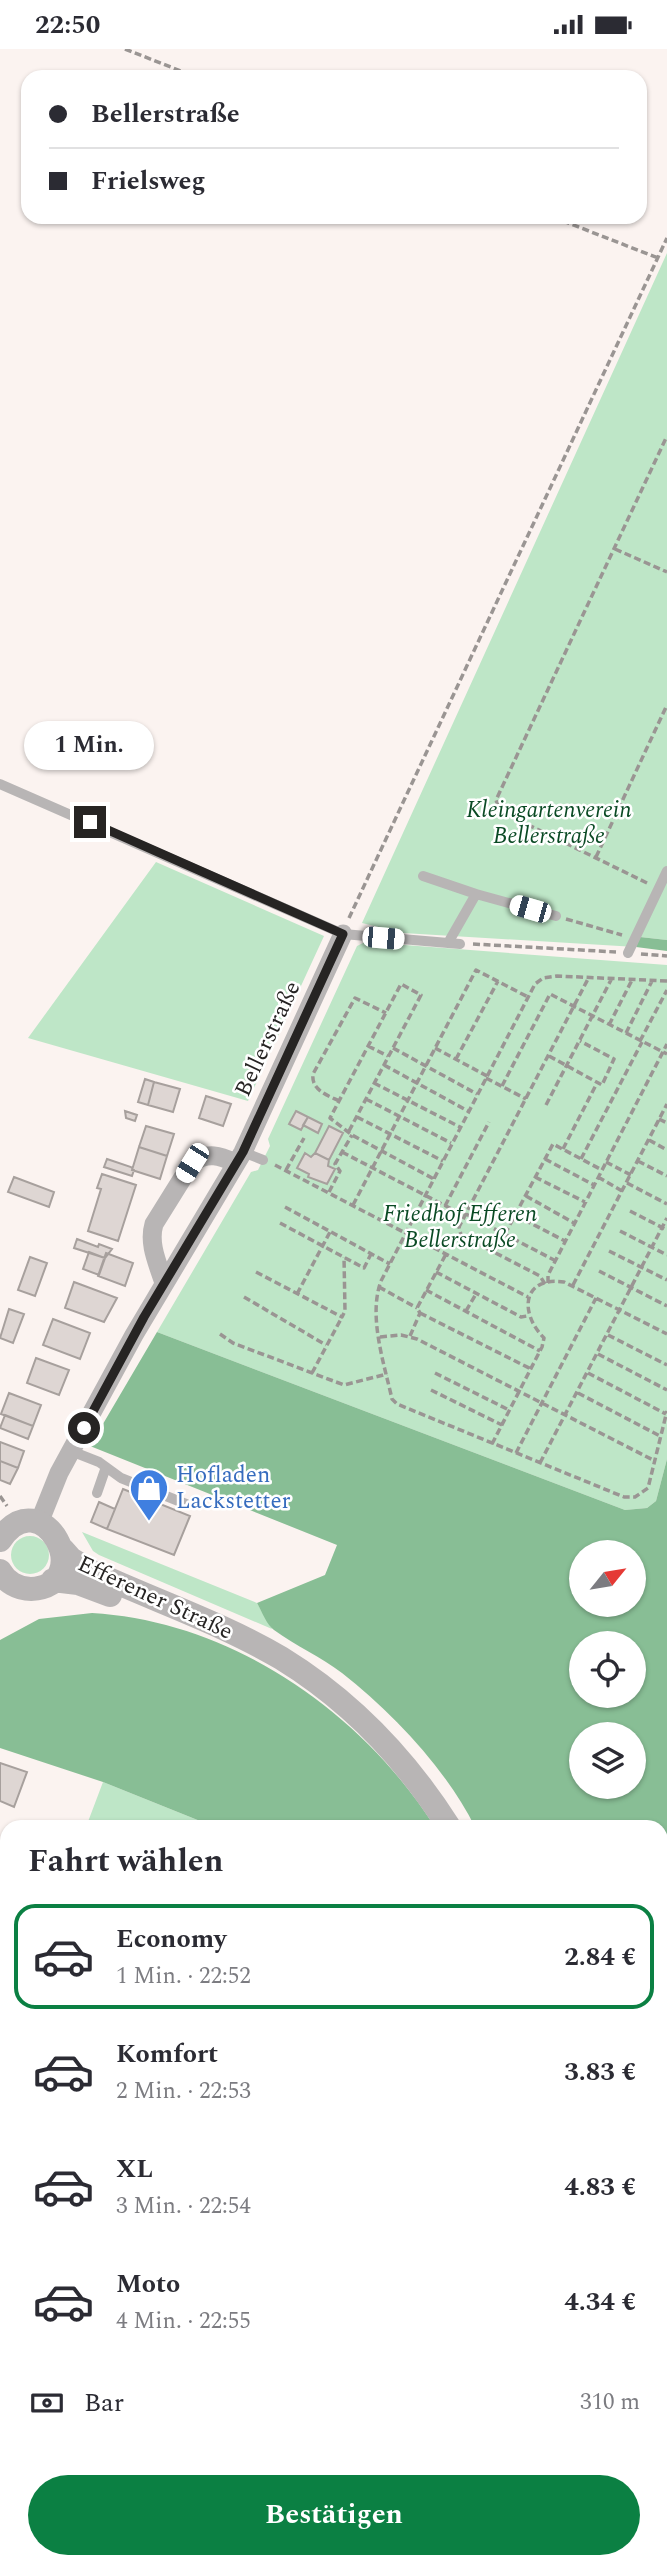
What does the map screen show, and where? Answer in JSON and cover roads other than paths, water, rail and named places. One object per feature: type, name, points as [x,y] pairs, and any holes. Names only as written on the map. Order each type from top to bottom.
[{"type":"street","name":"Bellerstraße","points":[[39,1523],[71,1451],[164,1283],[240,1157],[343,934]]},
{"type":"street","points":[[164,1283],[151,1235],[161,1214],[192,1163],[200,1157],[210,1154],[240,1157]]},
{"type":"street","points":[[5,1526],[39,1523]]},
{"type":"street","name":"Efferener Straße","points":[[39,1523],[55,1533],[71,1559],[91,1571],[280,1658],[355,1713],[415,1776],[444,1820]]},
{"type":"street","points":[[3,1581],[26,1589],[45,1585],[53,1580],[63,1561],[63,1550]]},
{"type":"street","name":"Efferener Straße","points":[[53,1580],[85,1585],[250,1642]]},
{"type":"lane","points":[[0,784],[343,934],[460,944]]},
{"type":"lane","points":[[628,953],[667,871]]},
{"type":"lane","points":[[423,876],[556,916]]},
{"type":"lane","points":[[447,943],[476,894]]},
{"type":"lane","points":[[240,1157],[263,1160]]},
{"type":"lane","points":[[71,1451],[106,1467],[121,1478],[186,1504]]},
{"type":"lane","points":[[97,1493],[106,1467]]},
{"type":"place","name":"Hofladen Lackstetter","points":[[149,1522]]},
{"type":"park label","name":"Kleingartenverein Bellerstraße","points":[[549,823]]},
{"type":"park label","name":"Friedhof Efferen Bellerstraße","points":[[460,1227]]}]
